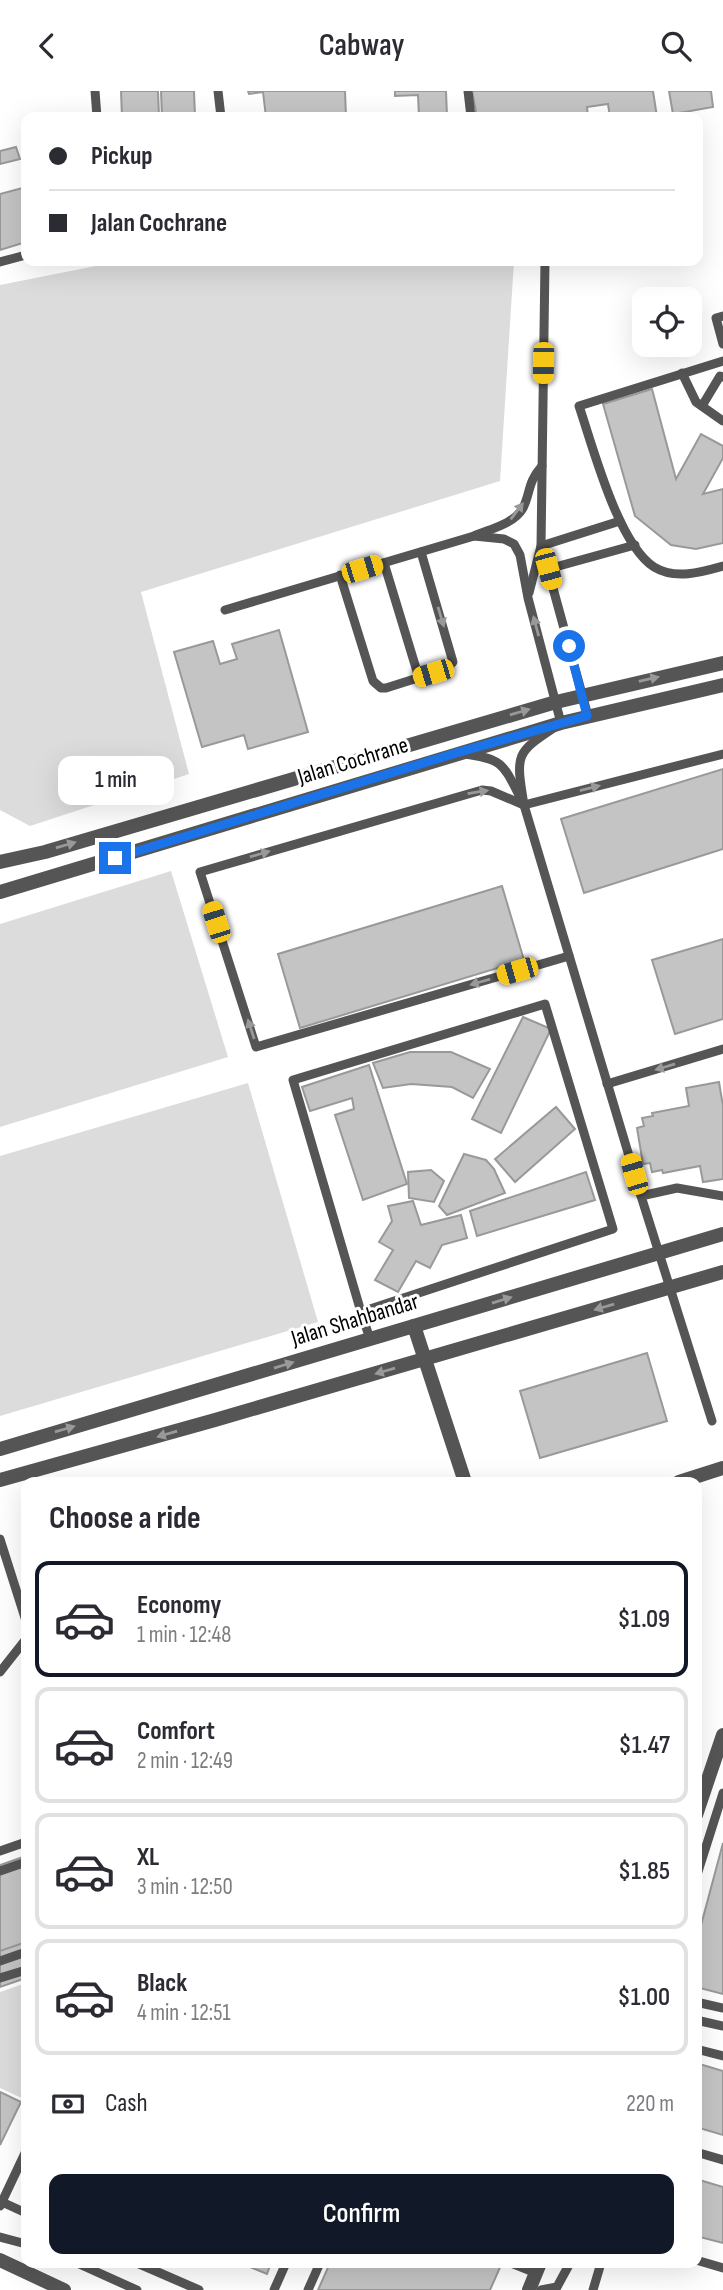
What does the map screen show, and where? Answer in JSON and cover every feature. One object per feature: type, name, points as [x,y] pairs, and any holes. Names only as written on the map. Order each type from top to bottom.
[{"type":"street","name":"Jalan Cochrane","points":[[0,862],[45,852],[556,702],[723,663]]},
{"type":"street","name":"Jalan Cochrane","points":[[0,893],[456,753],[587,716],[723,685]]},
{"type":"street","name":"Jalan Shahbandar","points":[[0,1449],[723,1234]]},
{"type":"street","points":[[0,1480],[723,1272]]},
{"type":"street","points":[[414,1326],[463,1477]]},
{"type":"street","points":[[695,1477],[723,1468]]},
{"type":"street","points":[[702,1797],[723,1735]]},
{"type":"street","points":[[0,2260],[64,2290]]},
{"type":"street","points":[[529,2290],[538,2268]]},
{"type":"lane","points":[[95,91],[97,112]]},
{"type":"lane","points":[[218,91],[220,112]]},
{"type":"lane","points":[[468,91],[470,112]]},
{"type":"lane","points":[[0,262],[21,256]]},
{"type":"lane","points":[[528,598],[541,546],[545,266]]},
{"type":"lane","points":[[723,316],[716,318],[723,344]]},
{"type":"lane","points":[[723,361],[579,406],[620,521],[643,557],[655,568],[673,574],[697,573],[723,566]]},
{"type":"lane","points":[[682,373],[695,402],[723,421]]},
{"type":"lane","points":[[702,406],[720,376],[723,377]]},
{"type":"lane","points":[[225,610],[474,536],[508,522],[524,506],[531,481],[542,466]]},
{"type":"lane","points":[[541,546],[620,521]]},
{"type":"lane","points":[[474,536],[504,539],[514,544],[520,555],[528,598],[561,723],[530,743],[520,755],[519,773],[524,805],[658,1253],[712,1421]]},
{"type":"lane","points":[[548,569],[635,545]]},
{"type":"lane","points":[[541,546],[587,716]]},
{"type":"lane","points":[[340,575],[376,686],[386,688],[446,669],[453,662],[421,552]]},
{"type":"lane","points":[[384,562],[419,678]]},
{"type":"lane","points":[[456,753],[489,757],[499,762],[511,778],[524,805]]},
{"type":"lane","points":[[569,956],[256,1047],[200,872],[482,790],[524,805],[723,754]]},
{"type":"lane","points":[[361,1312],[613,1229],[545,1004],[293,1080],[361,1312],[370,1339]]},
{"type":"lane","points":[[607,1084],[723,1049]]},
{"type":"lane","points":[[641,1196],[677,1188],[723,1196]]},
{"type":"lane","points":[[0,1539],[21,1606]]},
{"type":"lane","points":[[0,1672],[21,1645]]},
{"type":"lane","points":[[702,1859],[723,1793]]},
{"type":"lane","points":[[0,1851],[21,1844]]},
{"type":"lane","points":[[0,1871],[21,1864]]},
{"type":"lane","points":[[0,1961],[21,1954]]},
{"type":"lane","points":[[0,1978],[21,1972]]},
{"type":"lane","points":[[702,2003],[723,2008]]},
{"type":"lane","points":[[702,2021],[723,2026]]},
{"type":"lane","points":[[702,2051],[723,2056]]},
{"type":"lane","points":[[702,2155],[723,2160]]},
{"type":"lane","points":[[21,2162],[1,2204],[21,2211]]},
{"type":"lane","points":[[0,2237],[21,2242]]},
{"type":"lane","points":[[702,2262],[723,2268]]},
{"type":"lane","points":[[88,2268],[137,2290]]},
{"type":"lane","points":[[148,2268],[199,2290]]},
{"type":"lane","points":[[274,2290],[284,2268]]},
{"type":"lane","points":[[308,2290],[318,2268]]},
{"type":"lane","points":[[541,2290],[557,2287],[567,2268]]},
{"type":"lane","points":[[593,2290],[600,2268]]},
{"type":"shaded area","points":[[96,266],[514,266],[500,481],[141,592],[189,774],[30,826],[0,810],[0,285]]},
{"type":"shaded area","points":[[171,871],[228,1057],[0,1127],[0,924]]},
{"type":"shaded area","points":[[248,1083],[318,1322],[0,1416],[0,1156]]},
{"type":"shaded area","points":[[21,1985],[21,2098],[0,2088],[0,1992]]},
{"type":"building","points":[[121,91],[158,91],[159,112],[122,112]]},
{"type":"building","points":[[161,91],[194,91],[195,112],[162,112]]},
{"type":"building","points":[[248,91],[345,91],[346,112],[265,112],[263,92],[249,94]]},
{"type":"building","points":[[395,91],[446,91],[447,112],[419,112],[418,95],[395,96]]},
{"type":"building","points":[[472,91],[653,91],[656,112],[609,112],[608,104],[587,107],[588,112],[476,112]]},
{"type":"building","points":[[669,91],[711,91],[713,107],[673,112]]},
{"type":"building","points":[[16,147],[20,159],[0,164],[0,151]]},
{"type":"building","points":[[21,188],[21,244],[0,250],[0,194]]},
{"type":"building","points":[[652,389],[676,479],[701,434],[723,446],[723,458],[703,494],[723,489],[723,543],[696,549],[671,545],[635,516],[603,404]]},
{"type":"building","points":[[279,630],[308,732],[248,749],[244,735],[202,747],[174,652],[213,641],[220,664],[237,659],[232,644]]},
{"type":"building","points":[[723,769],[723,849],[584,893],[561,819]]},
{"type":"building","points":[[502,886],[524,960],[300,1028],[278,954]]},
{"type":"building","points":[[723,939],[723,1019],[675,1034],[652,960]]},
{"type":"building","points":[[523,1017],[551,1029],[501,1133],[472,1119]]},
{"type":"building","points":[[410,1052],[451,1052],[490,1069],[473,1098],[452,1087],[411,1084],[383,1088],[373,1063]]},
{"type":"building","points":[[369,1065],[407,1184],[363,1200],[335,1115],[354,1109],[352,1098],[310,1111],[302,1087]]},
{"type":"building","points":[[719,1082],[723,1106],[723,1179],[703,1182],[700,1166],[663,1173],[662,1170],[652,1172],[650,1163],[643,1164],[637,1128],[644,1126],[642,1118],[653,1116],[652,1113],[689,1106],[686,1088]]},
{"type":"building","points":[[556,1107],[575,1129],[515,1182],[495,1159]]},
{"type":"building","points":[[464,1154],[486,1160],[494,1169],[505,1193],[447,1215],[439,1206]]},
{"type":"building","points":[[431,1170],[444,1181],[434,1202],[409,1198],[408,1172]]},
{"type":"building","points":[[586,1172],[595,1200],[477,1236],[470,1211]]},
{"type":"building","points":[[413,1201],[421,1225],[461,1215],[467,1238],[442,1245],[430,1268],[416,1261],[398,1292],[375,1280],[393,1250],[379,1242],[392,1221],[388,1206]]},
{"type":"building","points":[[647,1353],[667,1421],[540,1458],[520,1391]]},
{"type":"building","points":[[723,1843],[723,1994],[702,1989],[702,1922]]},
{"type":"building","points":[[21,1858],[21,1980],[0,1987],[0,1865]]},
{"type":"building","points":[[21,1866],[21,1944],[0,1951],[0,1873]]},
{"type":"building","points":[[702,2065],[723,2071],[723,2135],[702,2129]]},
{"type":"building","points":[[0,2092],[21,2102],[0,2145]]},
{"type":"building","points":[[702,2181],[723,2187],[723,2243],[702,2238]]},
{"type":"building","points":[[252,2268],[269,2268],[267,2274]]},
{"type":"building","points":[[328,2268],[500,2268],[490,2290],[318,2290]]},
{"type":"route","points":[[115,858],[456,753],[587,716],[569,646]]}]
